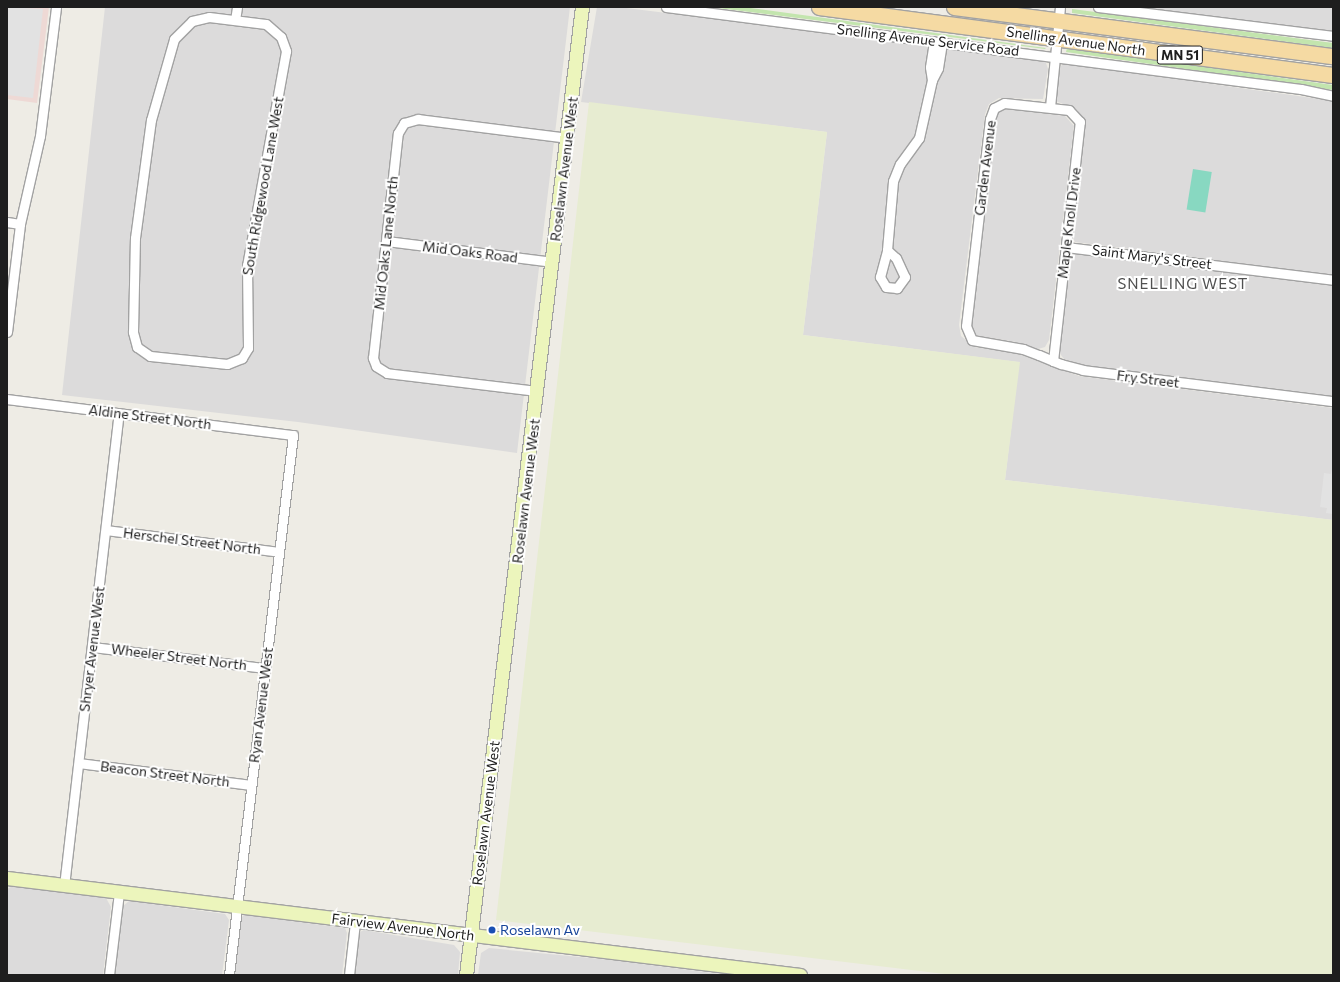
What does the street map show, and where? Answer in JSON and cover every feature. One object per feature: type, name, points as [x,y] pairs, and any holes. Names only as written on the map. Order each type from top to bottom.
[{"type":"main road","name":"Snelling Avenue North","points":[[819,7],[1333,75]]},
{"type":"main road","name":"Snelling Avenue North","points":[[954,7],[1060,14],[1333,56]]},
{"type":"street","points":[[7,332],[20,224],[40,136],[56,7]]},
{"type":"street","points":[[235,20],[237,7]]},
{"type":"street","name":"Roselawn Avenue West","points":[[466,975],[568,138],[582,7]]},
{"type":"street","name":"Snelling Avenue Service Road","points":[[666,7],[1301,88],[1333,96]]},
{"type":"street","points":[[1098,7],[1333,36]]},
{"type":"street","points":[[1050,107],[1060,14]]},
{"type":"street","name":"South Ridgewood Lane West","points":[[200,18],[235,20],[258,22],[274,29],[281,37],[286,51],[247,265],[248,348],[242,358],[232,363],[150,356],[140,350],[133,332],[135,238],[151,120],[171,47],[179,32],[200,18]]},
{"type":"street","points":[[887,250],[893,181],[900,164],[919,138],[932,80],[930,67],[938,41]]},
{"type":"street","name":"Garden Avenue","points":[[969,337],[966,326],[991,113],[1004,103],[1050,107]]},
{"type":"street","name":"Maple Knoll Drive","points":[[1050,107],[1074,112],[1080,122],[1053,361]]},
{"type":"street","name":"Mid Oaks Lane North","points":[[537,391],[379,370],[373,358],[398,133],[409,120],[568,138]]},
{"type":"street","points":[[7,222],[20,224]]},
{"type":"street","name":"Mid Oaks Road","points":[[386,242],[553,262]]},
{"type":"street","name":"Saint Mary's Street","points":[[1066,247],[1333,280]]},
{"type":"street","name":"Fry Street","points":[[969,337],[975,342],[1024,349],[1053,361],[1104,373],[1333,402]]},
{"type":"street","name":"Aldine Street North","points":[[7,399],[293,435]]},
{"type":"street","name":"Shryer Avenue West","points":[[64,886],[93,647],[119,413]]},
{"type":"street","name":"Ryan Avenue West","points":[[229,975],[293,435]]},
{"type":"street","name":"Herschel Street North","points":[[106,530],[279,552]]},
{"type":"street","name":"Wheeler Street North","points":[[93,647],[265,668]]},
{"type":"street","name":"Beacon Street North","points":[[79,763],[251,785]]},
{"type":"street","name":"Fairview Avenue North","points":[[7,878],[355,922],[800,975]]},
{"type":"street","points":[[109,975],[119,892]]},
{"type":"street","points":[[348,975],[355,922]]},
{"type":"shaded area","points":[[7,7],[49,7],[37,103],[7,99]]},
{"type":"shaded area","points":[[7,7],[43,9],[33,98],[7,95]]},
{"type":"shaded area","points":[[105,7],[570,7],[517,453],[298,422],[62,395]]},
{"type":"shaded area","points":[[597,7],[618,7],[1045,60],[1048,69],[1043,99],[999,98],[989,104],[985,114],[959,325],[961,336],[974,347],[1013,352],[1079,376],[1333,408],[1333,520],[1005,480],[1019,362],[803,335],[827,132],[581,102]]},
{"type":"shaded area","points":[[1135,7],[1333,7],[1333,31]]},
{"type":"shaded area","points":[[1064,63],[1333,101],[1333,275],[1075,242],[1072,236],[1084,122],[1077,110],[1056,101],[1060,67]]},
{"type":"shaded area","points":[[1007,109],[1065,116],[1074,126],[1049,340],[1045,347],[1038,349],[1016,342],[979,336],[974,334],[971,326],[996,117],[999,111]]},
{"type":"shaded area","points":[[1074,253],[1333,285],[1333,396],[1083,365],[1064,359],[1058,351],[1069,258]]},
{"type":"shaded area","points":[[1333,465],[1333,514],[1326,513],[1327,508],[1320,507],[1324,473],[1331,474]]},
{"type":"shaded area","points":[[13,886],[106,898],[111,907],[103,975],[7,975],[7,889]]},
{"type":"shaded area","points":[[129,901],[225,914],[229,920],[222,975],[114,975],[122,907]]},
{"type":"shaded area","points":[[244,915],[345,928],[347,933],[342,975],[234,975],[240,919]]},
{"type":"shaded area","points":[[364,930],[454,945],[460,952],[458,975],[353,975],[358,933]]},
{"type":"shaded area","points":[[489,948],[610,960],[728,975],[478,975],[481,953]]},
{"type":"green space","points":[[710,7],[743,7],[1046,48],[1045,49]]},
{"type":"green space","points":[[1072,9],[1333,43],[1333,48],[1072,13]]},
{"type":"green space","points":[[1067,48],[1333,85],[1333,90],[1066,52]]},
{"type":"green space","points":[[589,102],[827,132],[803,335],[1020,362],[1005,480],[1333,520],[1333,975],[953,975],[496,920]]},
{"type":"green space","points":[[1193,169],[1212,172],[1205,212],[1187,209]]},
{"type":"place","name":"Roselawn Av","points":[[492,930]]},
{"type":"district","name":"SNELLING WEST","points":[[1183,284]]}]
